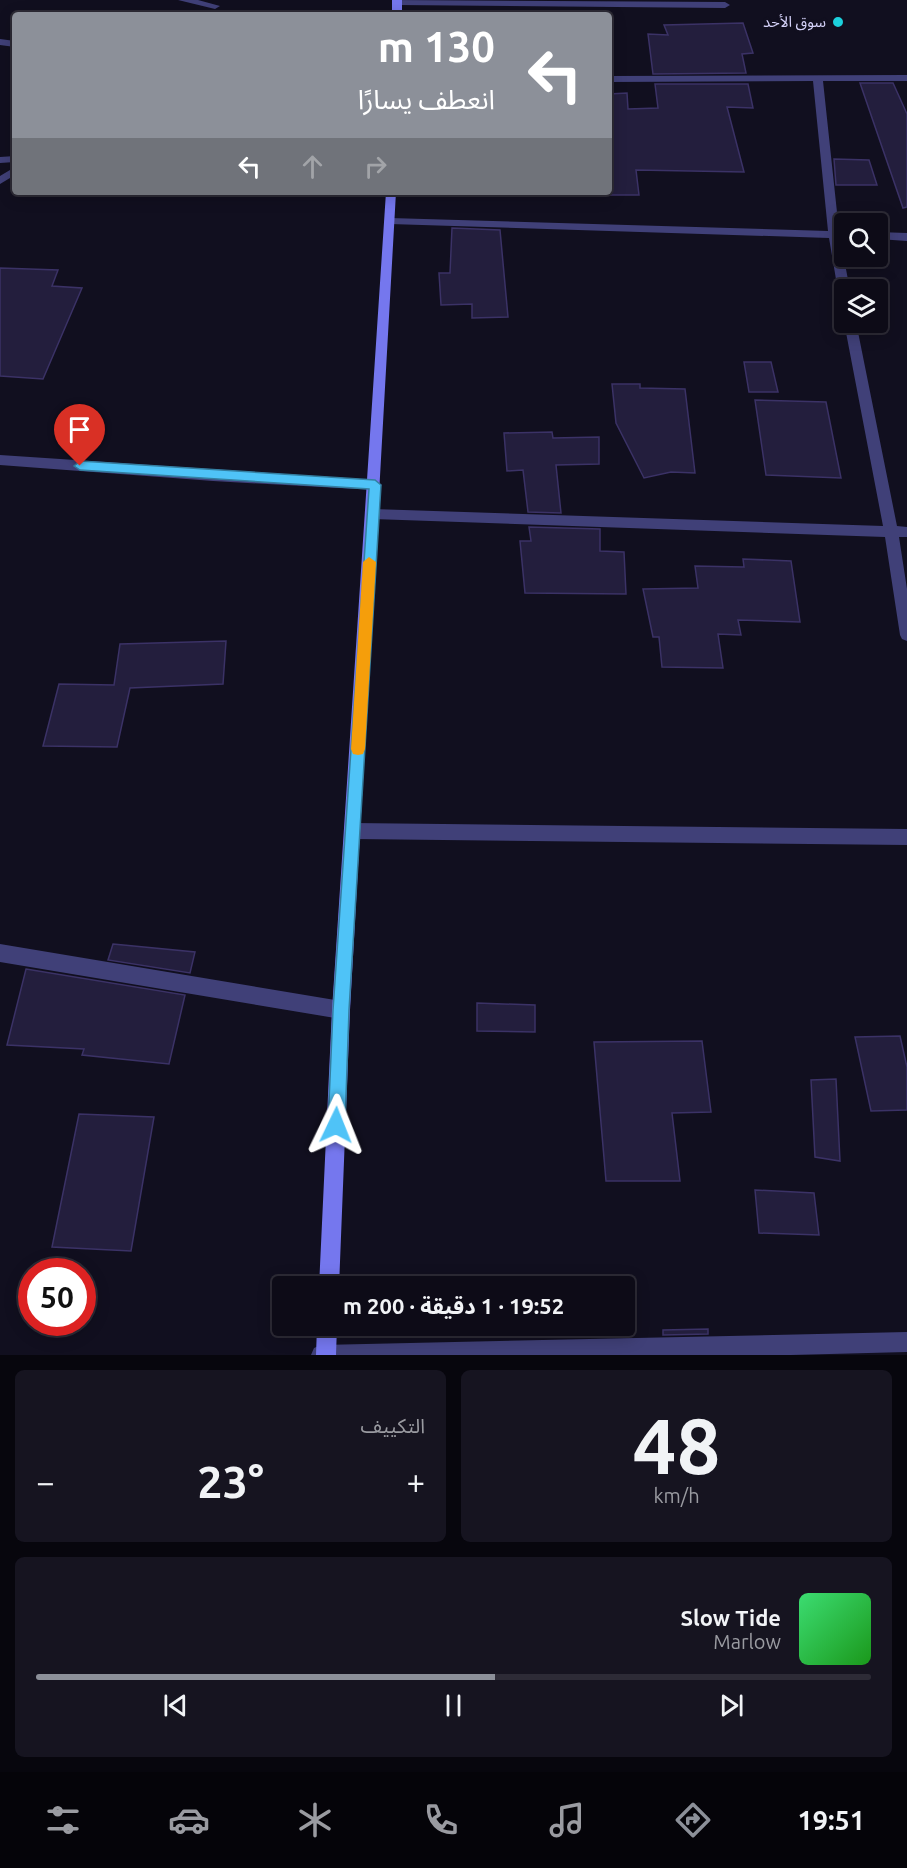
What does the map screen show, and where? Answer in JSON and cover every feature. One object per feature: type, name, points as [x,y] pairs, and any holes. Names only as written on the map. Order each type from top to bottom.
[{"type":"main road","points":[[329,1276],[341,1010],[374,513],[391,195]]},
{"type":"main road","points":[[326,1355],[327,1336]]},
{"type":"street","points":[[183,0],[217,3]]},
{"type":"street","points":[[397,1],[725,5]]},
{"type":"street","points":[[612,79],[907,78]]},
{"type":"street","points":[[818,80],[836,213]]},
{"type":"street","points":[[390,221],[834,235]]},
{"type":"street","points":[[888,236],[907,237]]},
{"type":"street","points":[[852,333],[891,532],[907,635]]},
{"type":"street","points":[[0,460],[375,485]]},
{"type":"street","points":[[374,513],[654,525],[907,532]]},
{"type":"street","points":[[352,831],[907,837]]},
{"type":"street","points":[[0,953],[341,1010]]},
{"type":"street","points":[[321,1355],[907,1342]]},
{"type":"building","points":[[743,23],[753,53],[742,54],[746,73],[653,74],[648,34],[668,35],[664,25]]},
{"type":"building","points":[[860,83],[893,83],[907,114],[907,207],[903,208]]},
{"type":"building","points":[[655,84],[748,84],[753,108],[727,107],[744,172],[636,170],[639,195],[612,195],[612,94],[627,93],[628,109],[658,108]]},
{"type":"building","points":[[834,159],[869,160],[877,185],[836,185]]},
{"type":"building","points":[[452,228],[500,230],[508,317],[472,318],[472,304],[441,305],[439,273],[450,273]]},
{"type":"building","points":[[0,268],[58,270],[52,286],[82,288],[43,379],[0,376]]},
{"type":"building","points":[[744,362],[771,362],[778,392],[749,392]]},
{"type":"building","points":[[612,384],[640,384],[640,388],[685,389],[695,473],[671,472],[644,478],[616,423]]},
{"type":"building","points":[[755,400],[826,402],[841,478],[766,475]]},
{"type":"building","points":[[552,432],[553,438],[599,437],[599,464],[556,465],[561,513],[528,512],[523,470],[507,471],[504,433]]},
{"type":"building","points":[[529,527],[600,529],[600,551],[624,552],[626,594],[525,593],[520,541],[531,541]]},
{"type":"building","points":[[743,559],[791,561],[800,622],[738,620],[741,635],[718,634],[723,668],[662,667],[659,637],[653,637],[643,589],[698,588],[695,566],[744,567]]},
{"type":"building","points":[[226,641],[223,684],[130,688],[117,747],[43,746],[59,684],[114,685],[120,644]]},
{"type":"building","points":[[113,944],[195,952],[190,973],[108,960]]},
{"type":"building","points":[[26,969],[185,995],[169,1064],[82,1055],[84,1049],[7,1045]]},
{"type":"building","points":[[477,1003],[535,1005],[535,1032],[477,1031]]},
{"type":"building","points":[[900,1036],[907,1067],[907,1110],[871,1111],[855,1037]]},
{"type":"building","points":[[702,1041],[711,1112],[672,1113],[680,1181],[606,1181],[594,1042]]},
{"type":"building","points":[[836,1079],[840,1161],[815,1157],[811,1080]]},
{"type":"building","points":[[79,1114],[154,1117],[131,1251],[52,1247]]},
{"type":"building","points":[[755,1190],[814,1193],[819,1235],[759,1233]]},
{"type":"building","points":[[708,1329],[708,1334],[663,1335],[663,1330]]},
{"type":"slow traffic","points":[[358,749],[369,562]]},
{"type":"place","name":"سوق الأحد","points":[[838,22]]},
{"type":"route","points":[[80,466],[375,485],[341,1010],[336,1125]]}]
